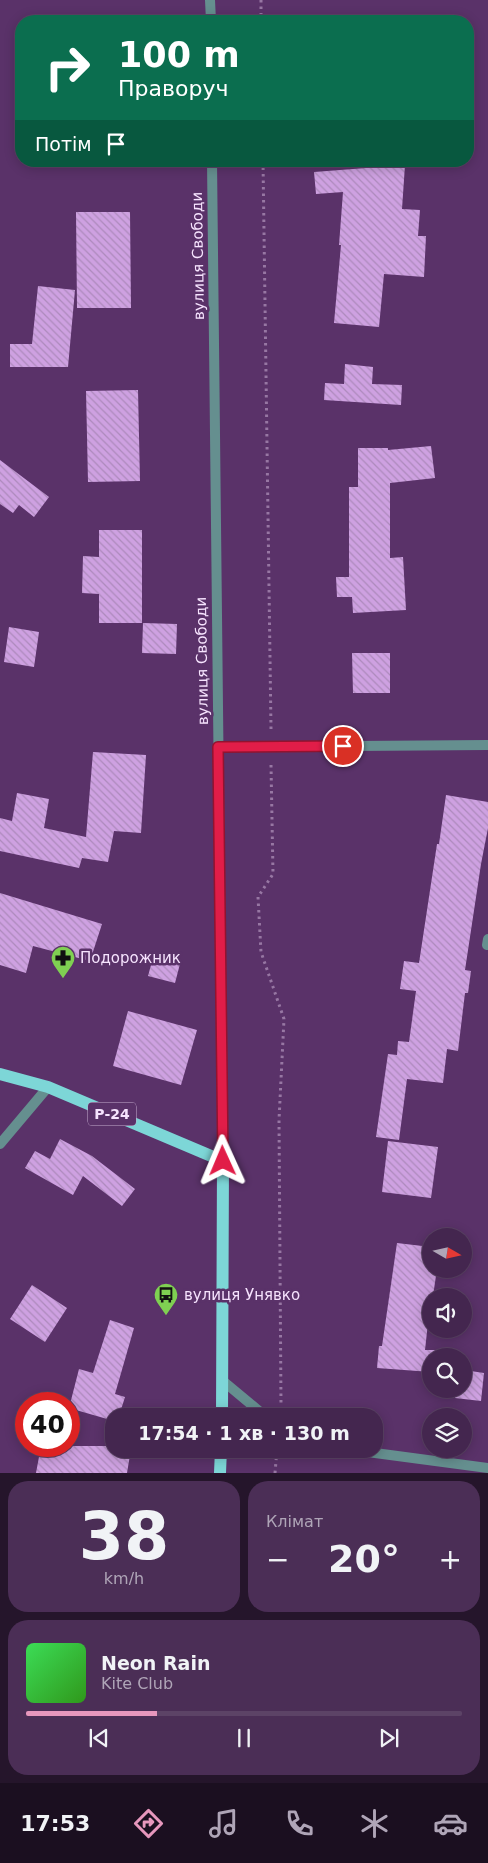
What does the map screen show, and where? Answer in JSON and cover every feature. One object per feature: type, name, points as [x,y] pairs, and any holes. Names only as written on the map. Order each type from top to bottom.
[{"type":"main road","name":"Р-24","points":[[0,1074],[48,1087],[223,1161]]},
{"type":"main road","points":[[222,1408],[223,1161]]},
{"type":"main road","points":[[220,1473],[221,1458]]},
{"type":"street","points":[[210,0],[211,15]]},
{"type":"street","name":"вулиця Свободи","points":[[212,167],[223,1161]]},
{"type":"street","points":[[218,747],[488,745]]},
{"type":"street","points":[[0,1144],[48,1087]]},
{"type":"street","points":[[223,1381],[255,1408]]},
{"type":"street","points":[[383,1454],[488,1468]]},
{"type":"path","points":[[261,0],[261,15]]},
{"type":"path","points":[[263,167],[273,874],[258,897],[261,952],[284,1019],[279,1120],[281,1408]]},
{"type":"path","points":[[275,1473],[276,1458]]},
{"type":"building","points":[[405,167],[402,209],[420,210],[418,236],[426,236],[424,277],[384,274],[379,327],[334,323],[341,245],[339,245],[343,192],[316,194],[314,172]]},
{"type":"building","points":[[76,212],[130,212],[131,308],[77,308]]},
{"type":"building","points":[[38,286],[75,290],[68,367],[10,367],[10,344],[32,344]]},
{"type":"building","points":[[345,364],[373,367],[372,384],[402,385],[401,405],[324,400],[325,383],[344,384]]},
{"type":"building","points":[[138,390],[140,481],[88,482],[86,391]]},
{"type":"building","points":[[431,446],[435,478],[390,483],[390,558],[403,557],[406,610],[353,613],[352,597],[337,597],[336,577],[349,577],[349,487],[358,487],[358,448],[388,448],[388,450]]},
{"type":"building","points":[[0,460],[49,497],[34,517],[19,505],[13,513],[0,504]]},
{"type":"building","points":[[99,530],[142,530],[142,623],[99,623],[99,594],[82,593],[83,556],[99,557]]},
{"type":"building","points":[[143,623],[177,624],[176,654],[142,653]]},
{"type":"building","points":[[9,627],[39,632],[34,667],[4,662]]},
{"type":"building","points":[[352,653],[390,653],[390,693],[353,693]]},
{"type":"building","points":[[93,752],[146,755],[141,833],[114,831],[108,862],[82,858],[79,868],[0,851],[0,818],[12,821],[17,793],[49,799],[44,828],[86,837]]},
{"type":"building","points":[[446,795],[488,802],[488,828],[465,970],[471,971],[468,993],[465,993],[458,1051],[447,1049],[443,1083],[407,1079],[399,1140],[376,1137],[388,1054],[397,1055],[398,1041],[409,1042],[416,991],[400,989],[404,961],[419,963]]},
{"type":"building","points":[[0,893],[102,924],[90,961],[33,946],[26,973],[0,965]]},
{"type":"building","points":[[154,954],[181,960],[175,983],[148,976]]},
{"type":"building","points":[[128,1011],[197,1030],[181,1085],[113,1066]]},
{"type":"building","points":[[60,1139],[92,1156],[135,1189],[122,1206],[83,1176],[73,1195],[25,1168],[35,1151],[50,1159]]},
{"type":"building","points":[[388,1141],[438,1147],[431,1198],[382,1192]]},
{"type":"building","points":[[397,1243],[422,1246],[422,1278],[436,1278],[434,1288],[422,1288],[422,1338],[426,1338],[425,1348],[422,1348],[422,1371],[377,1368],[379,1346],[382,1346]]},
{"type":"building","points":[[32,1285],[67,1308],[45,1342],[10,1319]]},
{"type":"building","points":[[110,1320],[134,1328],[115,1394],[125,1397],[122,1408],[105,1408],[105,1418],[80,1411],[80,1392],[73,1392],[79,1369],[93,1373]]},
{"type":"building","points":[[472,1371],[484,1373],[481,1401],[455,1398],[472,1398]]},
{"type":"building","points":[[80,1446],[105,1446],[105,1458],[130,1458],[127,1473],[36,1473],[39,1457],[80,1457]]},
{"type":"place","name":"Подорожник","points":[[63,979]]},
{"type":"place","name":"вулиця Унявко","points":[[166,1316]]},
{"type":"route","points":[[223,1161],[218,747],[343,746]]}]
